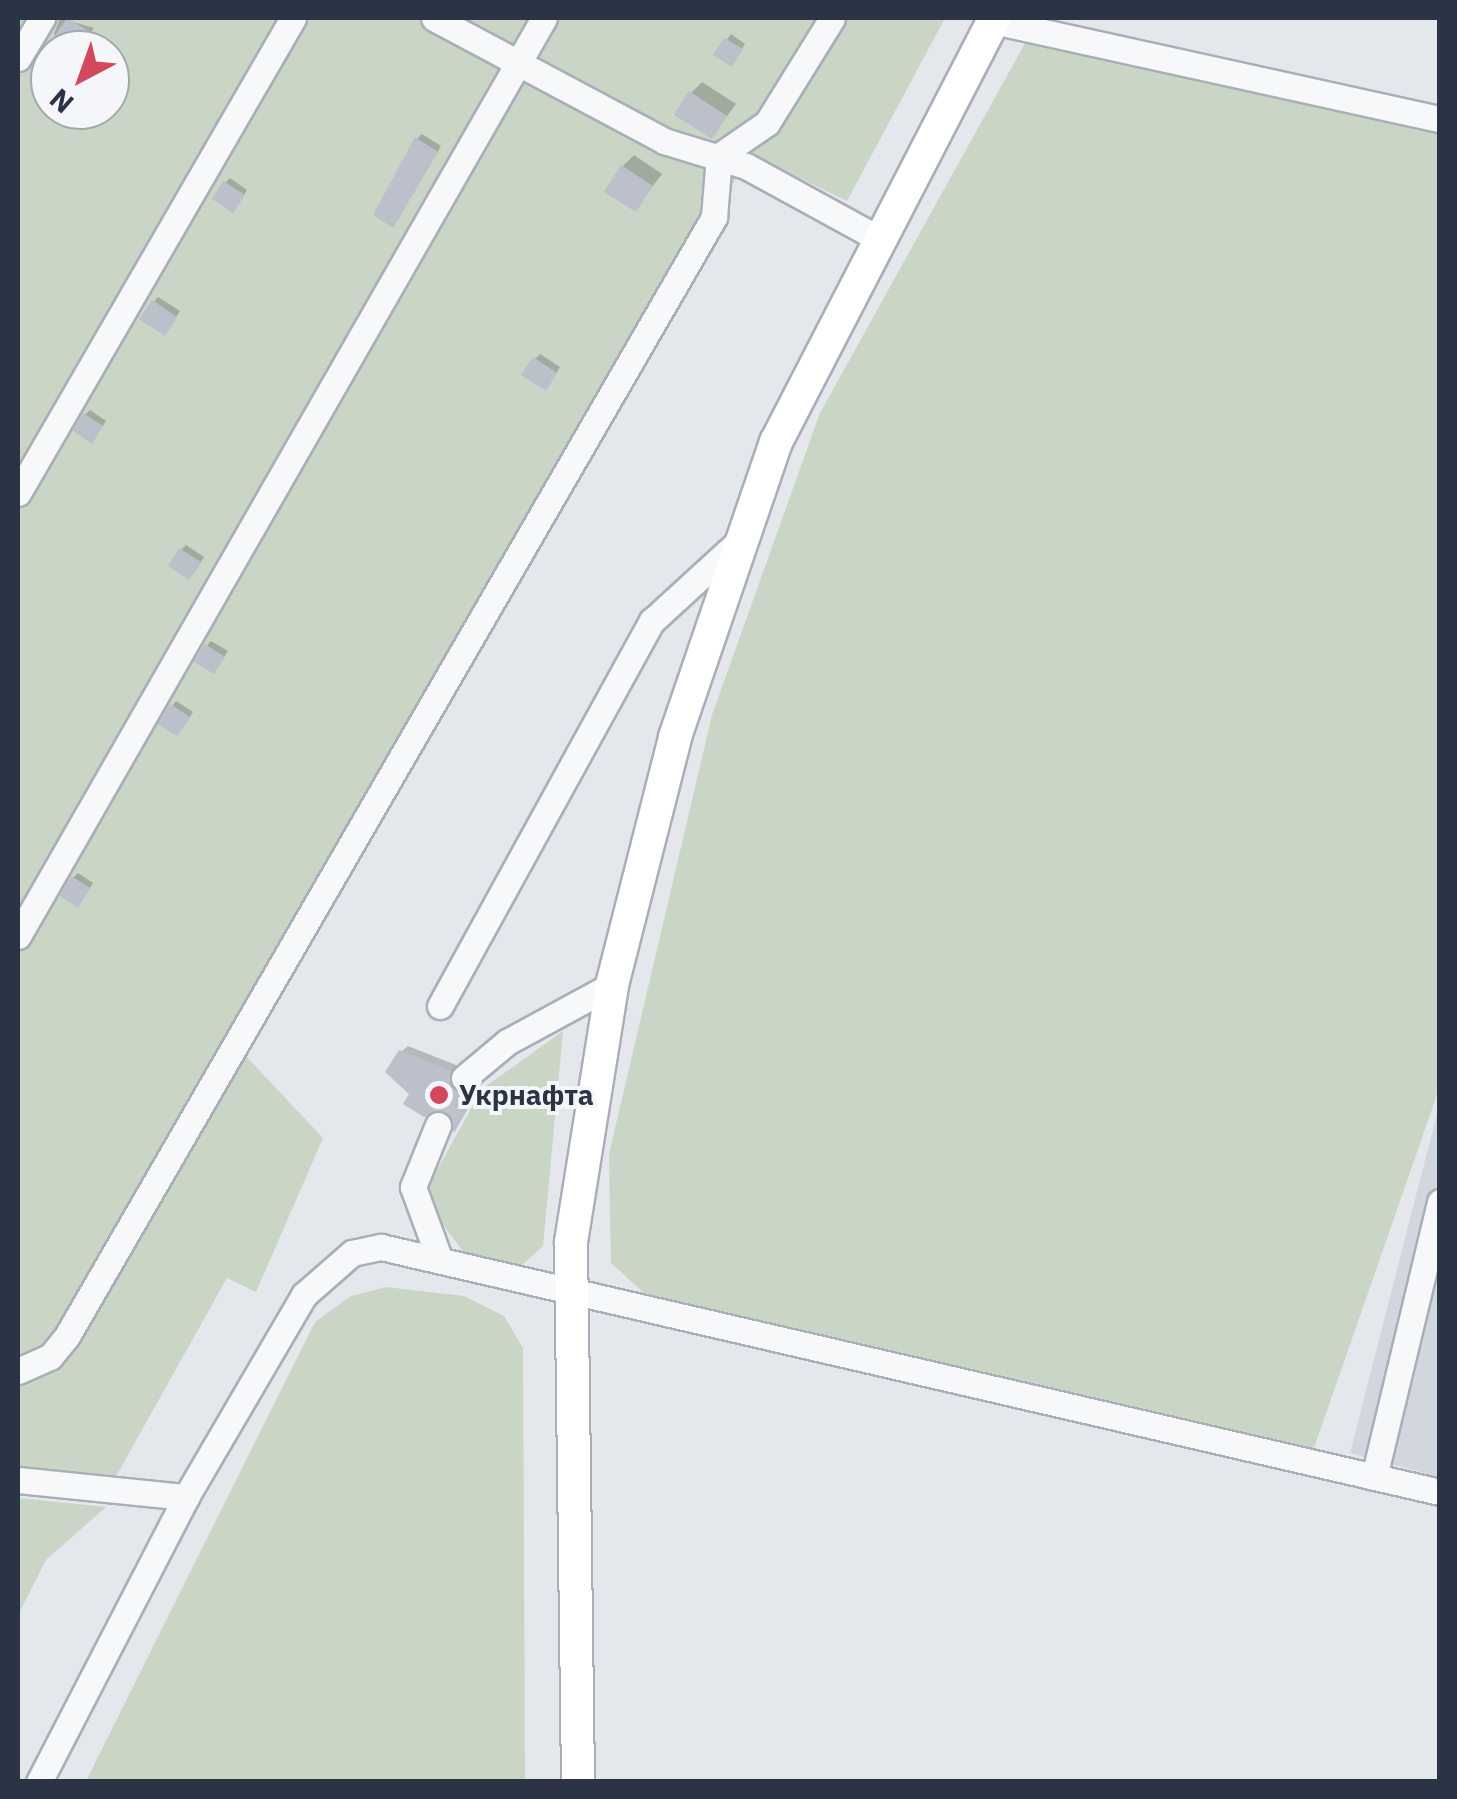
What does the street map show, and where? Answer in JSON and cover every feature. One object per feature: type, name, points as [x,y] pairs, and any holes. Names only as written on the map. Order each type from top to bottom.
[{"type":"main road","points":[[578,1782],[570,1288],[582,1150],[612,985],[737,543],[874,236],[994,19]]},
{"type":"street","points":[[18,58],[42,18]]},
{"type":"street","points":[[18,494],[293,18]]},
{"type":"street","points":[[434,18],[664,141],[719,156],[874,236]]},
{"type":"street","points":[[18,936],[544,18]]},
{"type":"street","points":[[719,156],[767,123],[832,18]]},
{"type":"street","points":[[994,19],[1440,119]]},
{"type":"street","points":[[18,1370],[50,1357],[67,1336],[545,510],[714,217],[719,156]]},
{"type":"street","points":[[440,1006],[652,621],[737,543]]},
{"type":"street","points":[[464,1078],[507,1042],[612,985]]},
{"type":"street","points":[[438,1125],[413,1187],[438,1255]]},
{"type":"street","points":[[1374,1477],[1440,1202]]},
{"type":"street","points":[[39,1782],[186,1497],[304,1295],[352,1254],[438,1255],[1440,1492]]},
{"type":"street","points":[[18,1480],[186,1497]]},
{"type":"shaded area","points":[[1439,1106],[1439,1477],[1350,1453]]},
{"type":"green space","points":[[18,18],[945,18],[847,201],[750,154],[243,1053],[323,1138],[256,1292],[227,1278],[110,1487],[18,1480]]},
{"type":"green space","points":[[1028,38],[1439,127],[1439,1089],[1314,1448],[644,1293],[611,1263],[609,1154],[712,715],[820,413]]},
{"type":"green space","points":[[563,1031],[543,1246],[521,1266],[465,1254],[425,1201],[432,1179],[482,1089]]},
{"type":"green space","points":[[386,1287],[464,1296],[504,1316],[523,1348],[525,1781],[86,1781],[315,1322],[351,1296]]},
{"type":"green space","points":[[18,1498],[106,1507],[46,1560],[18,1615]]},
{"type":"building","points":[[67,18],[87,30],[59,30]]},
{"type":"building","points":[[724,38],[743,49],[732,67],[713,55]]},
{"type":"building","points":[[689,91],[727,116],[712,139],[674,115]]},
{"type":"building","points":[[415,137],[438,152],[393,228],[373,215]]},
{"type":"building","points":[[621,165],[653,186],[636,212],[604,192]]},
{"type":"building","points":[[223,181],[245,195],[233,213],[212,199]]},
{"type":"building","points":[[152,300],[177,317],[165,336],[139,319]]},
{"type":"building","points":[[533,357],[557,373],[546,391],[521,375]]},
{"type":"building","points":[[83,413],[103,426],[92,444],[73,431]]},
{"type":"building","points":[[179,548],[201,562],[189,580],[168,566]]},
{"type":"building","points":[[205,644],[225,657],[214,674],[194,662]]},
{"type":"building","points":[[170,704],[190,717],[177,736],[158,724]]},
{"type":"building","points":[[71,876],[90,888],[78,908],[60,896]]},
{"type":"building","points":[[399,1050],[450,1070],[458,1093],[480,1088],[454,1133],[445,1110],[424,1117],[403,1104],[409,1094],[385,1072]]},
{"type":"tunnel","points":[[438,1125],[464,1078]]},
{"type":"place","name":"Укрнафта","points":[[439,1095]]}]
